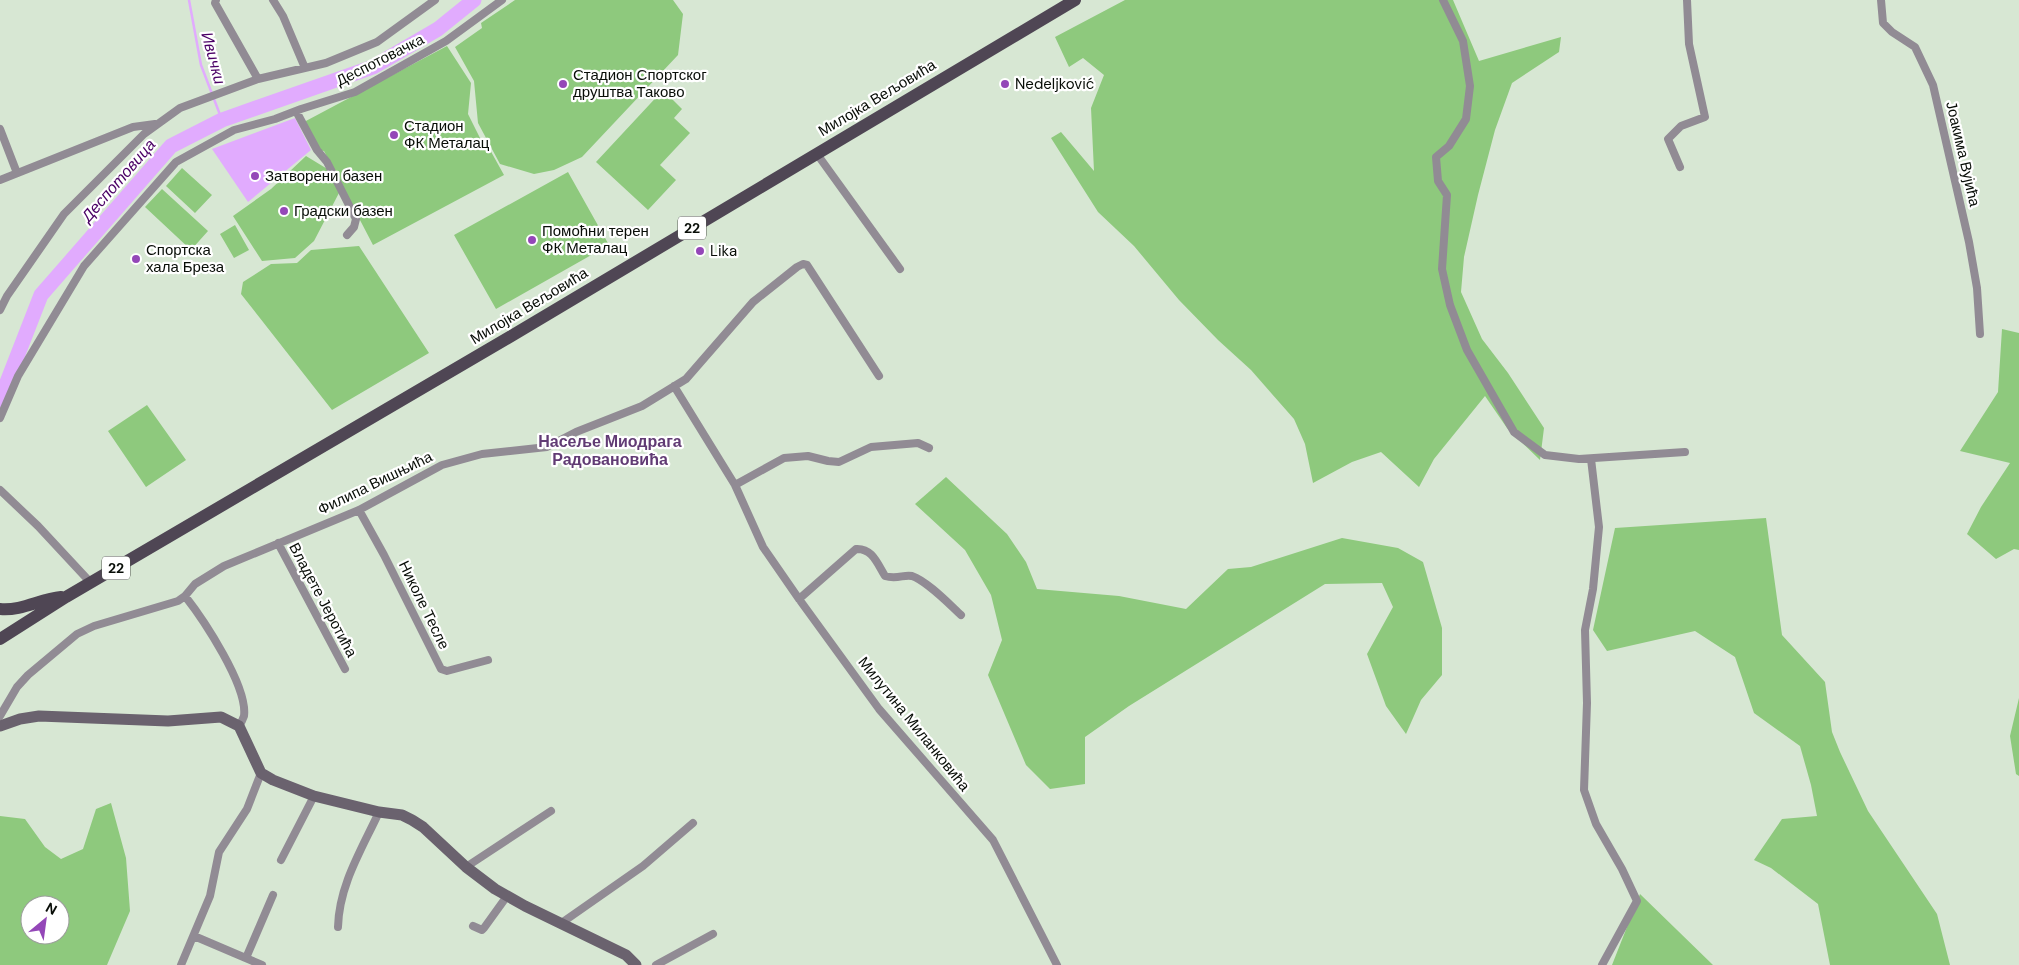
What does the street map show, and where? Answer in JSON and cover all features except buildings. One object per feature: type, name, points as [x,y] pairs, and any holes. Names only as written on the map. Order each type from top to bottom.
[{"type":"main road","name":"Милојка Вељовића","points":[[0,640],[66,596],[1075,0]]},
{"type":"main road","points":[[0,609],[22,608],[51,598],[66,596]]},
{"type":"street","points":[[216,0],[215,4],[258,79]]},
{"type":"street","points":[[273,0],[283,16],[305,68]]},
{"type":"street","points":[[0,310],[7,296],[64,214],[121,155],[156,124],[180,108],[207,97],[258,79],[326,63],[377,42],[435,0]]},
{"type":"street","name":"Деспотовачка","points":[[0,418],[22,368],[84,266],[176,162],[234,130],[275,120],[296,111],[355,92],[446,41],[502,0]]},
{"type":"street","points":[[1443,0],[1463,41],[1470,86],[1466,119],[1449,146],[1436,157],[1438,181],[1447,195],[1442,269],[1450,305],[1467,350],[1514,432],[1546,455],[1579,459],[1685,452]]},
{"type":"street","points":[[1680,167],[1668,139],[1681,126],[1705,116],[1689,44],[1687,0]]},
{"type":"street","name":"Јоакима Вујића","points":[[1881,0],[1883,24],[1915,47],[1934,84],[1971,251],[1977,288],[1980,334]]},
{"type":"street","points":[[296,111],[316,150],[327,162],[356,219],[354,227],[347,235]]},
{"type":"street","points":[[0,180],[133,128],[145,124],[156,124]]},
{"type":"street","points":[[0,129],[17,173]]},
{"type":"street","points":[[817,154],[900,269]]},
{"type":"street","name":"Филипа Вишњића","points":[[0,716],[22,681],[77,634],[94,626],[178,601],[205,576],[224,566],[358,510],[442,465],[482,454],[547,448],[576,432],[642,406],[686,379],[753,302],[803,264],[807,265],[879,376]]},
{"type":"street","name":"Милутина Миланковића","points":[[674,386],[734,485],[763,547],[799,599],[879,709],[993,840],[1057,965]]},
{"type":"street","points":[[734,485],[784,458],[808,456],[839,462],[871,447],[918,443],[930,448]]},
{"type":"street","points":[[1591,458],[1598,527],[1593,589],[1585,630],[1587,703],[1584,790],[1596,824],[1622,869],[1637,901],[1602,965]]},
{"type":"street","points":[[0,490],[38,526],[90,582]]},
{"type":"street","name":"Николе Тесле","points":[[358,510],[384,556],[441,669],[447,672],[488,660]]},
{"type":"street","name":"Владете Јеротића","points":[[278,543],[345,669]]},
{"type":"street","points":[[799,599],[856,549],[863,548],[871,552],[885,576],[894,579],[910,576],[919,580],[961,615]]},
{"type":"street","points":[[185,596],[201,616],[233,673],[244,707],[244,716],[239,726]]},
{"type":"street","points":[[0,726],[20,718],[39,716],[168,721],[221,717],[239,726],[261,773],[273,780],[314,796],[379,812],[402,815],[412,820],[423,827],[466,867],[494,889],[560,924],[626,955],[636,965]]},
{"type":"street","points":[[181,965],[210,896],[219,852],[247,810],[261,773]]},
{"type":"street","points":[[280,860],[314,796]]},
{"type":"street","points":[[466,867],[551,811]]},
{"type":"street","points":[[338,927],[342,896],[348,878],[379,812]]},
{"type":"street","points":[[560,924],[643,866],[693,823]]},
{"type":"street","points":[[246,958],[273,896]]},
{"type":"street","points":[[473,926],[478,929],[484,928],[508,896]]},
{"type":"street","points":[[656,965],[713,934]]},
{"type":"street","points":[[194,936],[262,965]]},
{"type":"green space","name":"Стадион Спортског друштва Таково","points":[[515,0],[673,0],[683,14],[678,55],[582,157],[554,170],[534,174],[500,164],[478,123],[474,81],[455,47],[482,28],[481,23]]},
{"type":"green space","points":[[1125,0],[1453,0],[1479,61],[1561,37],[1559,52],[1512,83],[1495,130],[1478,195],[1464,257],[1461,292],[1482,339],[1508,373],[1544,428],[1540,460],[1507,428],[1485,396],[1434,459],[1419,487],[1381,452],[1352,462],[1313,483],[1305,444],[1294,419],[1251,370],[1179,300],[1134,246],[1098,212],[1051,138],[1061,132],[1094,171],[1091,108],[1104,75],[1083,58],[1069,67],[1055,37]]},
{"type":"green space","name":"Стадион ФК Металац","points":[[447,46],[471,83],[468,114],[486,150],[489,148],[504,175],[373,245],[324,151],[317,150],[304,122]]},
{"type":"green space","points":[[663,90],[682,109],[674,118],[690,133],[660,165],[676,180],[648,210],[596,162]]},
{"type":"green space","name":"Градски базен","points":[[306,156],[329,170],[340,191],[314,241],[295,258],[262,261],[233,216],[271,189]]},
{"type":"green space","points":[[182,168],[212,195],[195,213],[166,186]]},
{"type":"green space","name":"Помоћни терен ФК Металац","points":[[568,172],[609,245],[496,309],[454,235]]},
{"type":"green space","points":[[162,189],[208,231],[191,250],[145,207]]},
{"type":"green space","points":[[235,225],[249,250],[234,258],[220,234]]},
{"type":"green space","points":[[359,246],[429,353],[332,410],[241,294],[243,282],[271,264],[297,263],[311,250]]},
{"type":"green space","points":[[2002,329],[2019,333],[2019,550],[2014,549],[1996,559],[1967,534],[1981,507],[2010,463],[1960,451],[1998,392]]},
{"type":"green space","points":[[147,405],[186,460],[146,487],[108,431]]},
{"type":"green space","points":[[946,477],[1007,534],[1026,562],[1037,589],[1119,596],[1186,609],[1228,569],[1251,567],[1342,538],[1398,548],[1423,562],[1442,628],[1442,675],[1421,700],[1406,734],[1386,706],[1367,654],[1393,607],[1382,583],[1325,584],[1129,706],[1085,737],[1085,784],[1050,789],[1026,765],[988,675],[1002,640],[991,595],[965,550],[915,504]]},
{"type":"green space","points":[[1766,518],[1782,635],[1825,682],[1832,732],[1840,752],[1868,811],[1937,914],[1950,965],[1830,965],[1818,904],[1771,868],[1754,860],[1782,819],[1817,816],[1800,746],[1754,713],[1735,657],[1695,631],[1607,651],[1593,630],[1615,528]]},
{"type":"green space","points":[[2019,698],[2019,776],[2016,774],[2010,736]]},
{"type":"green space","points":[[111,803],[126,858],[130,911],[107,965],[0,965],[0,816],[25,819],[45,847],[61,859],[83,849],[96,809]]},
{"type":"green space","points":[[1640,894],[1713,965],[1612,965]]},
{"type":"shaded area","name":"Затворени базен","points":[[295,118],[311,150],[248,202],[212,149]]},
{"type":"waterway","name":"Ивички","points":[[189,0],[201,65],[222,120]]},
{"type":"waterway","name":"Деспотовица","points":[[0,400],[41,295],[171,146],[222,120],[373,67],[438,29],[474,0]]},
{"type":"place","name":"Стадион Спортског друштва Таково","points":[[563,84]]},
{"type":"place","name":"Nedeljković","points":[[1005,84]]},
{"type":"place","name":"Стадион ФК Металац","points":[[394,135]]},
{"type":"place","name":"Затворени базен","points":[[255,176]]},
{"type":"place","name":"Градски базен","points":[[284,211]]},
{"type":"place","name":"Помоћни терен ФК Металац","points":[[532,240]]},
{"type":"place","name":"Lika","points":[[700,251]]},
{"type":"place","name":"Спортска хала Бреза","points":[[136,259]]},
{"type":"district","name":"Насеље Миодрага Радовановића","points":[[610,450]]}]
